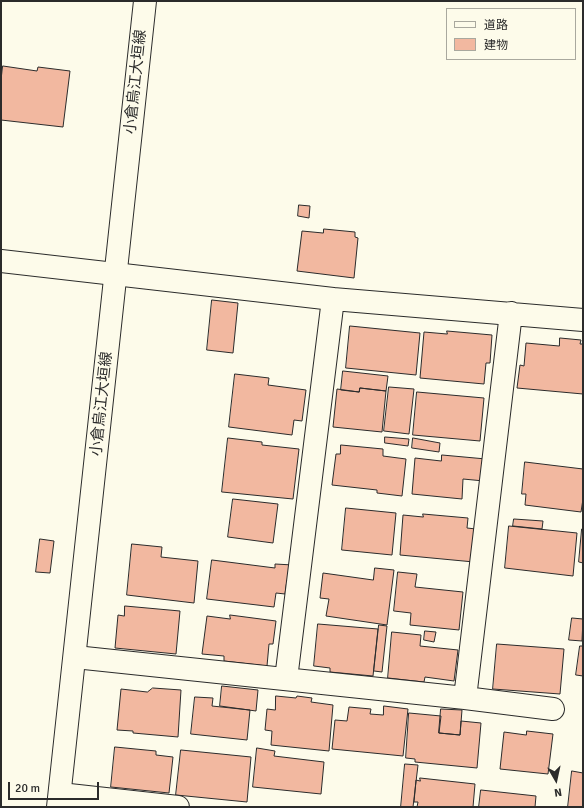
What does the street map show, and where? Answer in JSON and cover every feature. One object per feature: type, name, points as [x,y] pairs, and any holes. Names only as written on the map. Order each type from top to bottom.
[{"type":"street","name":"小倉烏江大垣線","points":[[59,801],[145,1]]},
{"type":"street","points":[[1,261],[333,299],[583,320]]},
{"type":"street","points":[[286,679],[333,299]]},
{"type":"street","points":[[465,698],[511,313]]},
{"type":"street","points":[[75,657],[465,698],[553,709]]},
{"type":"street","points":[[59,801],[178,807]]},
{"type":"building","points":[[3,66],[37,71],[38,67],[70,71],[63,127],[1,120],[1,80]]},
{"type":"building","points":[[299,205],[310,206],[309,218],[298,216]]},
{"type":"building","points":[[324,229],[355,232],[355,237],[358,238],[354,278],[297,271],[302,231],[323,233]]},
{"type":"building","points":[[212,300],[238,303],[233,353],[207,350]]},
{"type":"building","points":[[350,326],[420,333],[416,375],[346,368]]},
{"type":"building","points":[[447,331],[492,335],[490,363],[486,363],[484,384],[420,378],[424,332],[447,334]]},
{"type":"building","points":[[560,338],[581,340],[580,344],[583,344],[583,394],[517,388],[520,365],[524,366],[526,343],[559,346]]},
{"type":"building","points":[[343,371],[388,376],[386,391],[360,388],[359,392],[341,390]]},
{"type":"building","points":[[235,374],[269,378],[268,385],[306,390],[302,421],[294,420],[292,435],[229,427]]},
{"type":"building","points":[[389,387],[414,389],[409,434],[384,431]]},
{"type":"building","points":[[360,388],[386,391],[382,432],[333,427],[337,389],[359,392]]},
{"type":"building","points":[[417,392],[484,398],[480,441],[413,435]]},
{"type":"building","points":[[385,437],[409,439],[408,446],[385,443]]},
{"type":"building","points":[[228,438],[262,442],[262,445],[299,449],[293,499],[222,492]]},
{"type":"building","points":[[413,438],[440,443],[439,452],[412,448]]},
{"type":"building","points":[[341,445],[383,449],[383,456],[406,459],[402,496],[377,493],[377,490],[332,485],[336,454],[340,454]]},
{"type":"building","points":[[442,455],[486,459],[484,481],[463,479],[462,499],[412,494],[415,458],[441,461]]},
{"type":"building","points":[[525,462],[583,469],[583,499],[581,512],[525,505],[526,494],[522,494]]},
{"type":"building","points":[[233,499],[278,504],[273,543],[228,537]]},
{"type":"building","points":[[346,508],[396,513],[392,555],[342,550]]},
{"type":"building","points":[[423,514],[468,518],[467,528],[476,529],[474,562],[400,555],[403,515],[423,517]]},
{"type":"building","points":[[514,519],[543,521],[542,529],[513,526]]},
{"type":"building","points":[[509,526],[577,533],[573,576],[505,568]]},
{"type":"building","points":[[583,529],[583,563],[579,562]]},
{"type":"building","points":[[40,539],[54,541],[50,573],[36,572]]},
{"type":"building","points":[[132,544],[162,547],[161,557],[198,561],[194,603],[127,595]]},
{"type":"building","points":[[212,560],[275,568],[275,564],[293,565],[291,580],[287,580],[285,594],[276,593],[274,607],[207,599]]},
{"type":"building","points":[[375,568],[394,570],[387,625],[326,616],[329,599],[320,598],[323,573],[373,580]]},
{"type":"building","points":[[398,572],[417,574],[415,587],[463,592],[459,630],[410,625],[411,613],[394,611]]},
{"type":"building","points":[[125,606],[180,611],[176,654],[115,648],[118,615],[124,616]]},
{"type":"building","points":[[230,615],[276,621],[273,644],[269,644],[267,666],[224,661],[224,656],[202,654],[207,616],[230,619]]},
{"type":"building","points":[[572,618],[583,619],[582,641],[569,640]]},
{"type":"building","points":[[318,624],[378,629],[373,676],[330,672],[330,668],[314,666]]},
{"type":"building","points":[[379,625],[387,626],[382,672],[374,671]]},
{"type":"building","points":[[425,631],[436,632],[434,642],[424,640]]},
{"type":"building","points":[[392,632],[421,635],[420,646],[458,650],[454,681],[425,677],[424,682],[388,678]]},
{"type":"building","points":[[497,644],[564,649],[560,694],[493,689]]},
{"type":"building","points":[[580,646],[583,646],[583,676],[576,675]]},
{"type":"building","points":[[222,686],[258,690],[256,711],[220,706]]},
{"type":"building","points":[[153,688],[181,690],[178,737],[117,730],[121,689],[147,692]]},
{"type":"building","points":[[276,696],[312,698],[311,702],[333,705],[329,751],[271,745],[272,731],[265,730],[267,709],[275,710]]},
{"type":"building","points":[[195,697],[213,698],[212,706],[250,710],[247,740],[191,734]]},
{"type":"building","points":[[384,706],[408,709],[403,756],[332,749],[335,720],[347,721],[349,707],[371,709],[370,714],[383,715]]},
{"type":"building","points":[[441,709],[462,710],[460,735],[439,733]]},
{"type":"building","points":[[409,713],[441,716],[439,733],[460,735],[461,721],[481,723],[477,768],[415,762],[415,759],[406,758]]},
{"type":"building","points":[[527,731],[553,734],[548,774],[500,769],[504,732],[526,735]]},
{"type":"building","points":[[115,747],[156,751],[156,755],[173,757],[169,793],[111,787]]},
{"type":"building","points":[[257,748],[275,751],[274,756],[324,762],[321,794],[253,787]]},
{"type":"building","points":[[181,750],[251,757],[247,802],[176,795]]},
{"type":"building","points":[[405,764],[418,765],[413,807],[401,807]]},
{"type":"building","points":[[572,771],[583,773],[583,807],[568,807]]},
{"type":"building","points":[[420,778],[475,784],[473,807],[417,807],[418,802],[414,802],[416,780],[420,781]]},
{"type":"building","points":[[481,790],[536,796],[535,807],[479,807]]}]
